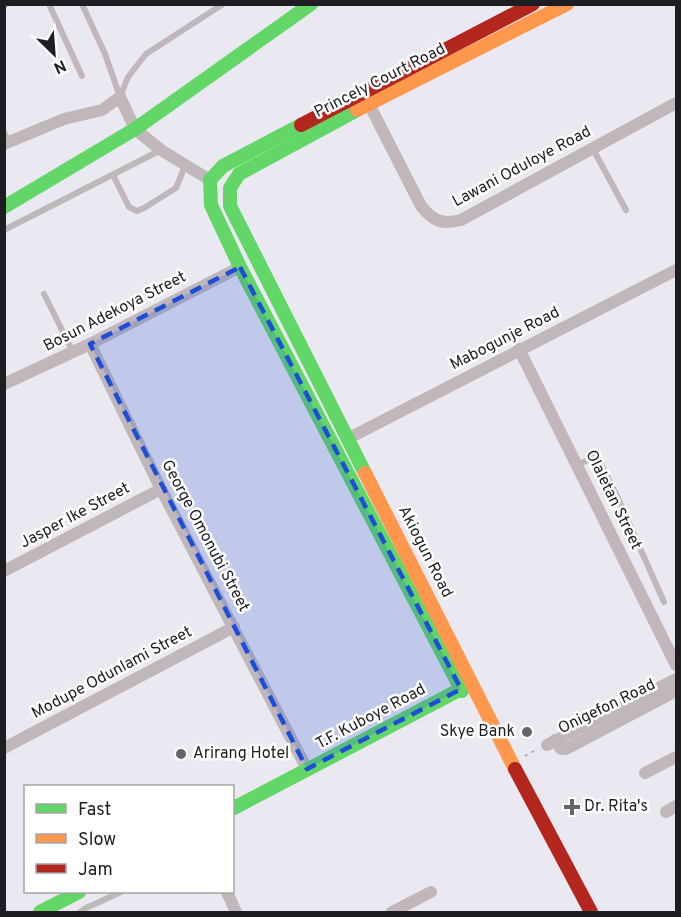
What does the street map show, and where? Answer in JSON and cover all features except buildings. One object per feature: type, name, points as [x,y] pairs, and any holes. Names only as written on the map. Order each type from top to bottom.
[{"type":"main road","points":[[4,207],[135,129],[311,4]]},
{"type":"main road","name":"Princely Court Road","points":[[230,206],[230,188],[239,174],[369,104],[567,4]]},
{"type":"main road","points":[[527,6],[223,166],[210,180],[211,205],[240,267],[578,912]]},
{"type":"main road","name":"Akiogun Road","points":[[230,206],[512,763],[591,912]]},
{"type":"main road","name":"T.F. Kuboye Road","points":[[234,807],[461,689]]},
{"type":"main road","points":[[40,912],[75,893]]},
{"type":"street","points":[[6,139],[64,118],[102,110],[120,97],[135,129],[161,150],[210,180]]},
{"type":"street","name":"Lawani Oduloye Road","points":[[369,104],[421,206],[438,222],[448,223],[461,220],[676,103]]},
{"type":"street","name":"Bosun Adekoya Street","points":[[4,384],[90,345],[240,267]]},
{"type":"street","name":"Mabogunje Road","points":[[349,438],[676,270]]},
{"type":"street","name":"George Omonubi Street","points":[[90,345],[161,489],[307,769]]},
{"type":"street","name":"Olaletan Street","points":[[519,349],[676,665]]},
{"type":"street","name":"Jasper Ike Street","points":[[4,572],[161,489]]},
{"type":"street","name":"Modupe Odunlami Street","points":[[4,748],[234,627]]},
{"type":"street","name":"Onigefon Road","points":[[676,679],[551,742],[566,750],[676,691]]},
{"type":"street","points":[[645,773],[676,757]]},
{"type":"street","points":[[392,912],[431,891]]},
{"type":"street","points":[[228,893],[236,912]]},
{"type":"lane","points":[[49,4],[82,76]]},
{"type":"lane","points":[[82,4],[105,54],[120,97]]},
{"type":"lane","points":[[120,97],[128,77],[146,54],[223,4]]},
{"type":"lane","points":[[593,149],[626,210]]},
{"type":"lane","points":[[4,230],[161,150]]},
{"type":"lane","points":[[113,175],[129,207],[137,211],[176,189],[185,166]]},
{"type":"lane","points":[[44,294],[73,352]]},
{"type":"lane","points":[[577,465],[597,456],[664,602]]},
{"type":"lane","points":[[80,912],[119,893]]},
{"type":"path","points":[[512,763],[551,742]]},
{"type":"highlighted area","points":[[240,267],[461,689],[307,769],[90,344]]},
{"type":"traffic: fast","points":[[4,207],[135,129],[311,4]]},
{"type":"traffic: fast","points":[[357,110],[239,174],[230,188],[230,206],[365,473]]},
{"type":"traffic: fast","points":[[301,125],[223,166],[210,180],[211,205],[240,267],[462,691]]},
{"type":"traffic: fast","points":[[234,808],[461,689]]},
{"type":"traffic: fast","points":[[40,912],[77,893]]},
{"type":"traffic: slow","points":[[357,110],[567,4]]},
{"type":"traffic: slow","points":[[365,473],[515,769]]},
{"type":"traffic: jam","points":[[301,125],[533,4]]},
{"type":"traffic: jam","points":[[515,769],[591,912]]},
{"type":"place","name":"Skye Bank","points":[[527,732]]},
{"type":"place","name":"Arirang Hotel","points":[[181,754]]},
{"type":"place","name":"Dr. Rita's","points":[[572,807]]}]
